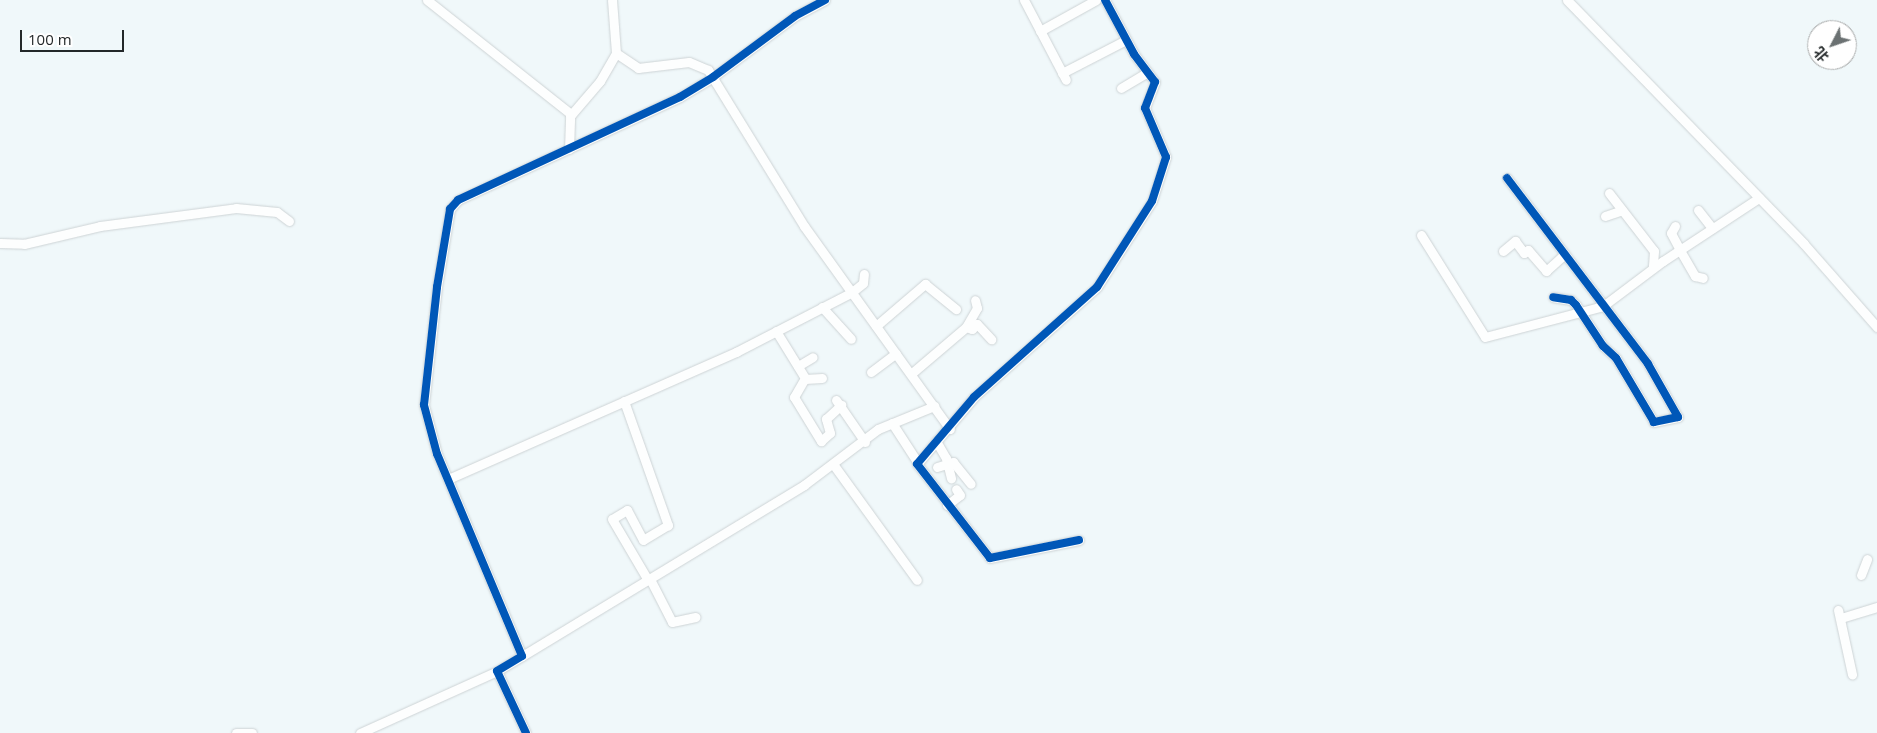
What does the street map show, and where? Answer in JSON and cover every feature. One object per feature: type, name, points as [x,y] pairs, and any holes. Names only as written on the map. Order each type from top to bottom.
[{"type":"street","points":[[427,0],[571,114]]},
{"type":"street","points":[[569,149],[571,114],[600,81],[616,53],[612,0]]},
{"type":"street","points":[[522,656],[482,569],[448,479],[436,454],[424,405],[446,219],[458,200],[666,104],[713,77],[759,40],[825,0]]},
{"type":"street","points":[[1024,0],[1064,76],[1126,40]]},
{"type":"street","points":[[1040,31],[1096,0]]},
{"type":"street","points":[[918,463],[979,392],[1097,287],[1148,209],[1166,157],[1146,111],[1154,86],[1148,72],[1126,40],[1105,0]]},
{"type":"street","points":[[1567,0],[1759,198],[1877,327]]},
{"type":"street","points":[[616,53],[638,68],[689,62],[708,70],[804,226],[950,428]]},
{"type":"street","points":[[1121,88],[1148,72]]},
{"type":"street","points":[[1507,178],[1648,364],[1678,417],[1654,422],[1616,358],[1603,346],[1582,312],[1571,300],[1552,297]]},
{"type":"street","points":[[1609,193],[1656,254],[1653,268]]},
{"type":"street","points":[[1421,235],[1485,337],[1603,306],[1680,249],[1759,198]]},
{"type":"street","points":[[0,243],[24,244],[100,226],[236,208],[277,212],[289,220]]},
{"type":"street","points":[[1605,216],[1622,210]]},
{"type":"street","points":[[1698,210],[1712,228]]},
{"type":"street","points":[[1675,226],[1671,233],[1695,276],[1703,278]]},
{"type":"street","points":[[1503,250],[1515,241],[1524,253],[1528,250],[1546,271],[1564,255]]},
{"type":"street","points":[[448,479],[776,331],[852,292],[864,283],[864,274]]},
{"type":"street","points":[[876,326],[924,284],[956,309]]},
{"type":"street","points":[[912,373],[966,328],[977,308],[975,300]]},
{"type":"street","points":[[822,307],[851,339]]},
{"type":"street","points":[[966,328],[972,329],[977,324],[990,339]]},
{"type":"street","points":[[776,331],[805,379]]},
{"type":"street","points":[[871,372],[896,353]]},
{"type":"street","points":[[798,366],[813,357]]},
{"type":"street","points":[[805,379],[822,378]]},
{"type":"street","points":[[805,379],[794,397],[821,441],[830,433],[826,419],[839,402],[865,442]]},
{"type":"street","points":[[624,401],[668,525],[629,550]]},
{"type":"street","points":[[360,733],[497,670],[522,656],[649,580],[834,464],[865,442],[878,429],[934,406]]},
{"type":"street","points":[[892,423],[906,457],[918,463],[946,505],[990,558],[1080,540]]},
{"type":"street","points":[[936,441],[951,478]]},
{"type":"street","points":[[937,467],[946,462],[956,463],[971,484]]},
{"type":"street","points":[[834,464],[917,580]]},
{"type":"street","points":[[946,505],[960,495],[956,489]]},
{"type":"street","points":[[643,540],[626,510],[614,517],[613,524],[649,580],[672,622],[695,616]]},
{"type":"street","points":[[1861,575],[1864,560],[1877,556]]},
{"type":"street","points":[[1852,674],[1840,614],[1877,607]]},
{"type":"street","points":[[497,670],[526,733]]},
{"type":"street","points":[[236,733],[252,733]]},
{"type":"cycle path","points":[[526,733],[497,671],[522,656],[437,454],[424,405],[437,287],[450,209],[458,200],[680,97],[713,77],[795,16],[825,0]]},
{"type":"cycle path","points":[[1079,540],[990,558],[917,464],[974,397],[1097,287],[1152,201],[1166,157],[1145,108],[1155,82],[1134,54],[1105,0]]},
{"type":"cycle path","points":[[1507,178],[1648,364],[1678,417],[1654,422],[1616,358],[1603,346],[1576,305],[1571,300],[1553,297]]}]
